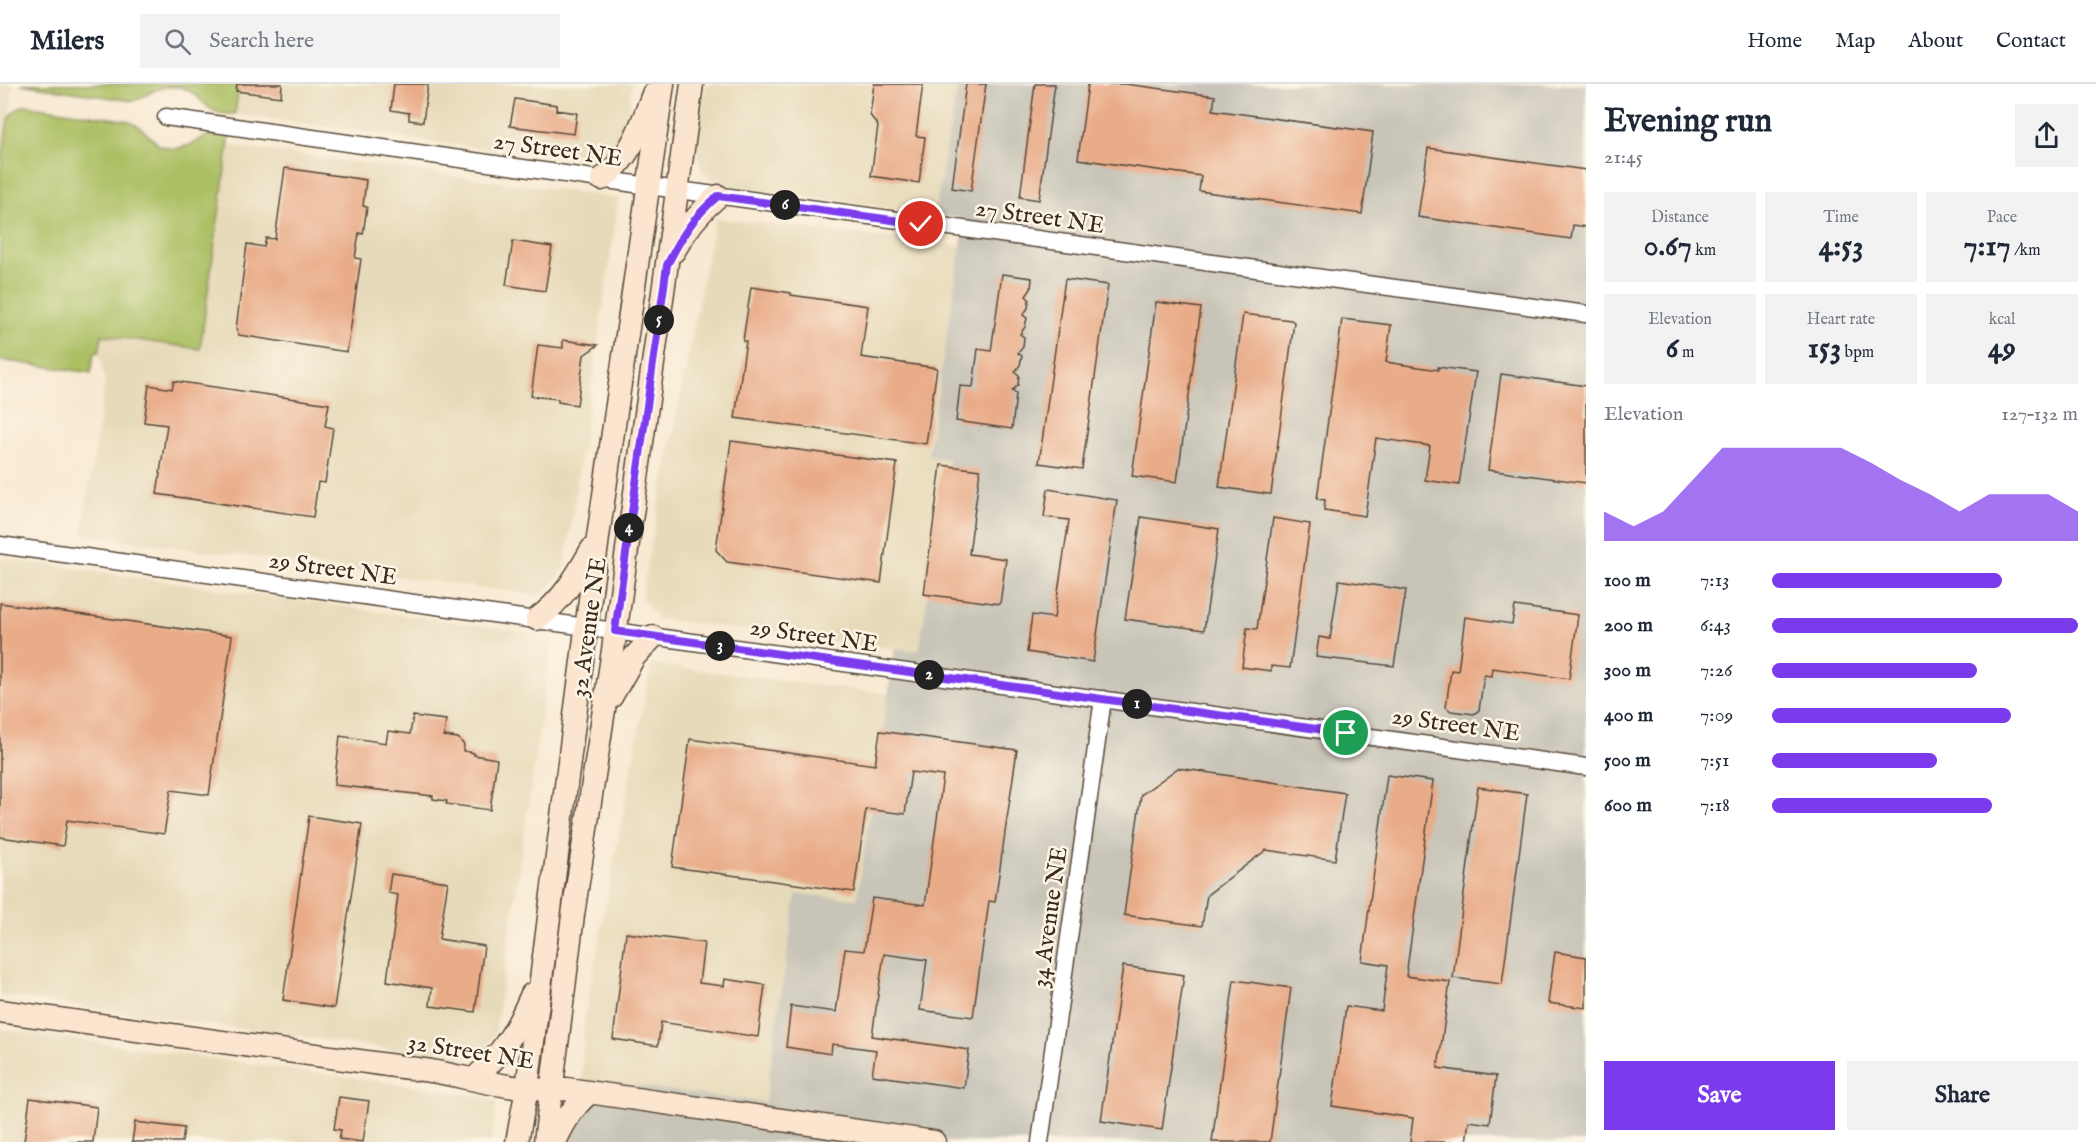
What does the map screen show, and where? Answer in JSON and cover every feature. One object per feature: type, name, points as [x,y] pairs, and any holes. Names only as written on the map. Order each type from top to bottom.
[{"type":"main road","points":[[602,179],[626,157],[657,84]]},
{"type":"main road","name":"32 Avenue NE","points":[[517,1142],[527,1088],[598,537],[663,84]]},
{"type":"main road","name":"32 Avenue NE","points":[[544,1142],[573,915],[692,84]]},
{"type":"main road","points":[[667,265],[687,228],[696,216],[718,196]]},
{"type":"main road","points":[[537,619],[562,598],[575,580],[598,537]]},
{"type":"main road","points":[[604,708],[634,657],[653,637]]},
{"type":"main road","points":[[475,1078],[499,1055],[515,1031],[542,970]]},
{"type":"main road","name":"32 Street NE","points":[[0,1011],[475,1078],[527,1088],[551,1091],[567,1089],[934,1142]]},
{"type":"main road","points":[[555,1142],[577,1104],[590,1094]]},
{"type":"street","name":"27 Street NE","points":[[166,117],[718,196],[1586,314]]},
{"type":"street","name":"29 Street NE","points":[[0,545],[1586,767]]},
{"type":"street","name":"34 Avenue NE","points":[[1040,1142],[1103,699]]},
{"type":"shaded area","points":[[0,84],[13,84],[0,175]]},
{"type":"shaded area","points":[[239,84],[632,84],[628,118],[611,157],[453,145],[235,114]]},
{"type":"shaded area","points":[[705,84],[958,84],[934,215],[725,186],[715,182],[702,171],[697,156],[697,136]]},
{"type":"shaded area","points":[[958,84],[1586,84],[1586,1142],[570,1142],[582,1079],[765,1103],[796,894],[857,899],[895,648],[919,651],[948,459],[928,456],[965,219],[934,215]]},
{"type":"shaded area","points":[[228,145],[619,198],[565,566],[542,596],[82,534],[105,382],[99,352],[102,335],[200,349]]},
{"type":"shaded area","points":[[715,218],[961,246],[928,456],[948,458],[919,651],[658,619],[641,597]]},
{"type":"shaded area","points":[[0,558],[553,636],[495,1034],[481,1056],[467,1059],[452,1058],[0,995]]},
{"type":"shaded area","points":[[651,664],[888,694],[857,899],[796,894],[765,1104],[582,1079],[584,1021]]},
{"type":"shaded area","points":[[0,1029],[478,1095],[497,1103],[491,1142],[0,1142]]},
{"type":"green space","points":[[21,84],[239,84],[235,114],[213,110],[186,89],[178,87],[162,88],[132,101]]},
{"type":"green space","points":[[25,105],[130,121],[159,145],[174,149],[190,145],[214,132],[230,134],[200,349],[102,335],[99,352],[94,353],[91,373],[0,360],[0,175],[8,120],[14,111]]},
{"type":"building","points":[[237,84],[282,84],[281,97],[236,91]]},
{"type":"building","points":[[394,84],[428,84],[423,122],[409,120],[409,113],[391,110]]},
{"type":"building","points":[[874,84],[923,84],[916,136],[925,137],[919,183],[871,176],[878,126],[870,115]]},
{"type":"building","points":[[966,84],[986,84],[971,191],[952,188]]},
{"type":"building","points":[[1035,84],[1055,84],[1039,200],[1020,197]]},
{"type":"building","points":[[1088,84],[1125,84],[1215,96],[1213,110],[1373,132],[1362,214],[1199,191],[1201,176],[1078,159]]},
{"type":"building","points":[[515,99],[557,105],[556,110],[577,113],[574,134],[510,126]]},
{"type":"building","points":[[1428,148],[1586,170],[1586,227],[1573,225],[1571,239],[1418,217]]},
{"type":"building","points":[[285,168],[366,180],[363,206],[367,207],[363,234],[359,233],[355,258],[361,259],[347,352],[239,335],[236,329],[247,244],[264,247],[266,238],[275,239]]},
{"type":"building","points":[[513,241],[552,247],[545,291],[506,285]]},
{"type":"building","points":[[1002,274],[1032,278],[1031,289],[1026,296],[1029,299],[1028,308],[1023,315],[1027,318],[1020,334],[1024,337],[1023,347],[1018,353],[1022,356],[1015,372],[1019,375],[1018,385],[1012,391],[1016,394],[1012,429],[956,421],[960,386],[973,387],[978,349],[991,351]]},
{"type":"building","points":[[1065,279],[1108,285],[1082,469],[1039,463]]},
{"type":"building","points":[[751,287],[868,306],[861,357],[937,368],[926,444],[735,418]]},
{"type":"building","points":[[1156,302],[1201,308],[1177,482],[1132,476]]},
{"type":"building","points":[[1243,314],[1294,322],[1271,494],[1219,487]]},
{"type":"building","points":[[1342,319],[1391,325],[1386,362],[1438,370],[1438,367],[1476,372],[1459,485],[1425,480],[1430,446],[1376,438],[1365,516],[1324,510],[1325,500],[1317,499]]},
{"type":"building","points":[[563,340],[598,345],[584,355],[577,405],[558,402],[558,399],[531,396],[538,345],[563,348]]},
{"type":"building","points":[[1501,374],[1586,386],[1586,483],[1488,470]]},
{"type":"building","points":[[174,381],[329,404],[325,426],[333,428],[325,483],[318,482],[313,517],[157,494],[167,425],[144,422],[149,385],[172,389]]},
{"type":"building","points":[[731,441],[897,463],[881,583],[727,562],[716,550]]},
{"type":"building","points":[[941,465],[980,470],[969,554],[1006,559],[1000,604],[924,594]]},
{"type":"building","points":[[1048,489],[1117,500],[1093,662],[1027,652],[1032,615],[1054,618],[1069,520],[1044,517]]},
{"type":"building","points":[[1141,517],[1219,529],[1204,630],[1125,619]]},
{"type":"building","points":[[1273,518],[1310,524],[1290,668],[1271,666],[1271,671],[1242,667],[1247,628],[1257,629]]},
{"type":"building","points":[[1339,580],[1406,590],[1394,666],[1316,657],[1319,637],[1330,639]]},
{"type":"building","points":[[0,603],[232,636],[209,795],[171,790],[164,834],[67,820],[63,846],[0,837]]},
{"type":"building","points":[[1515,606],[1578,615],[1569,679],[1492,668],[1491,676],[1484,675],[1479,710],[1474,714],[1451,711],[1446,707],[1451,670],[1458,671],[1465,617],[1512,624]]},
{"type":"building","points":[[413,716],[446,720],[444,736],[458,738],[464,745],[463,751],[497,759],[490,810],[446,804],[447,801],[433,799],[433,796],[334,785],[340,736],[386,743],[388,731],[410,734]]},
{"type":"building","points":[[880,731],[1017,750],[995,902],[989,901],[973,1017],[920,1010],[927,960],[884,954],[872,1036],[969,1050],[964,1088],[872,1075],[876,1050],[832,1044],[831,1054],[786,1047],[791,1006],[836,1012],[845,949],[864,951],[872,898],[925,905],[943,776],[911,772],[905,814],[866,809],[854,892],[672,867],[690,739],[875,765]]},
{"type":"building","points":[[1178,768],[1345,793],[1335,860],[1266,850],[1207,895],[1202,926],[1124,915],[1141,795]]},
{"type":"building","points":[[1387,775],[1433,781],[1406,976],[1450,982],[1438,1068],[1496,1076],[1490,1124],[1469,1121],[1466,1142],[1410,1142],[1413,1118],[1332,1106],[1346,1006],[1382,1011],[1388,965],[1362,961]]},
{"type":"building","points":[[1478,787],[1527,794],[1502,984],[1453,978]]},
{"type":"building","points":[[309,816],[362,824],[334,1008],[283,1000]]},
{"type":"building","points":[[391,874],[448,882],[439,939],[484,946],[475,1012],[430,1006],[432,988],[387,981],[398,895],[388,893]]},
{"type":"building","points":[[626,933],[704,943],[699,983],[724,986],[725,979],[765,985],[758,1037],[661,1022],[658,1046],[613,1039]]},
{"type":"building","points":[[1555,952],[1586,957],[1586,1008],[1548,1003]]},
{"type":"building","points":[[1123,966],[1184,975],[1162,1130],[1101,1121]]},
{"type":"building","points":[[1234,980],[1291,988],[1270,1142],[1212,1142]]},
{"type":"building","points":[[339,1097],[369,1101],[363,1142],[339,1139],[341,1130],[334,1129]]},
{"type":"building","points":[[30,1098],[97,1107],[93,1142],[24,1142]]},
{"type":"building","points":[[135,1122],[184,1128],[182,1142],[132,1142]]},
{"type":"route","points":[[921,224],[718,196],[696,216],[667,265],[615,631],[1346,733]]}]
